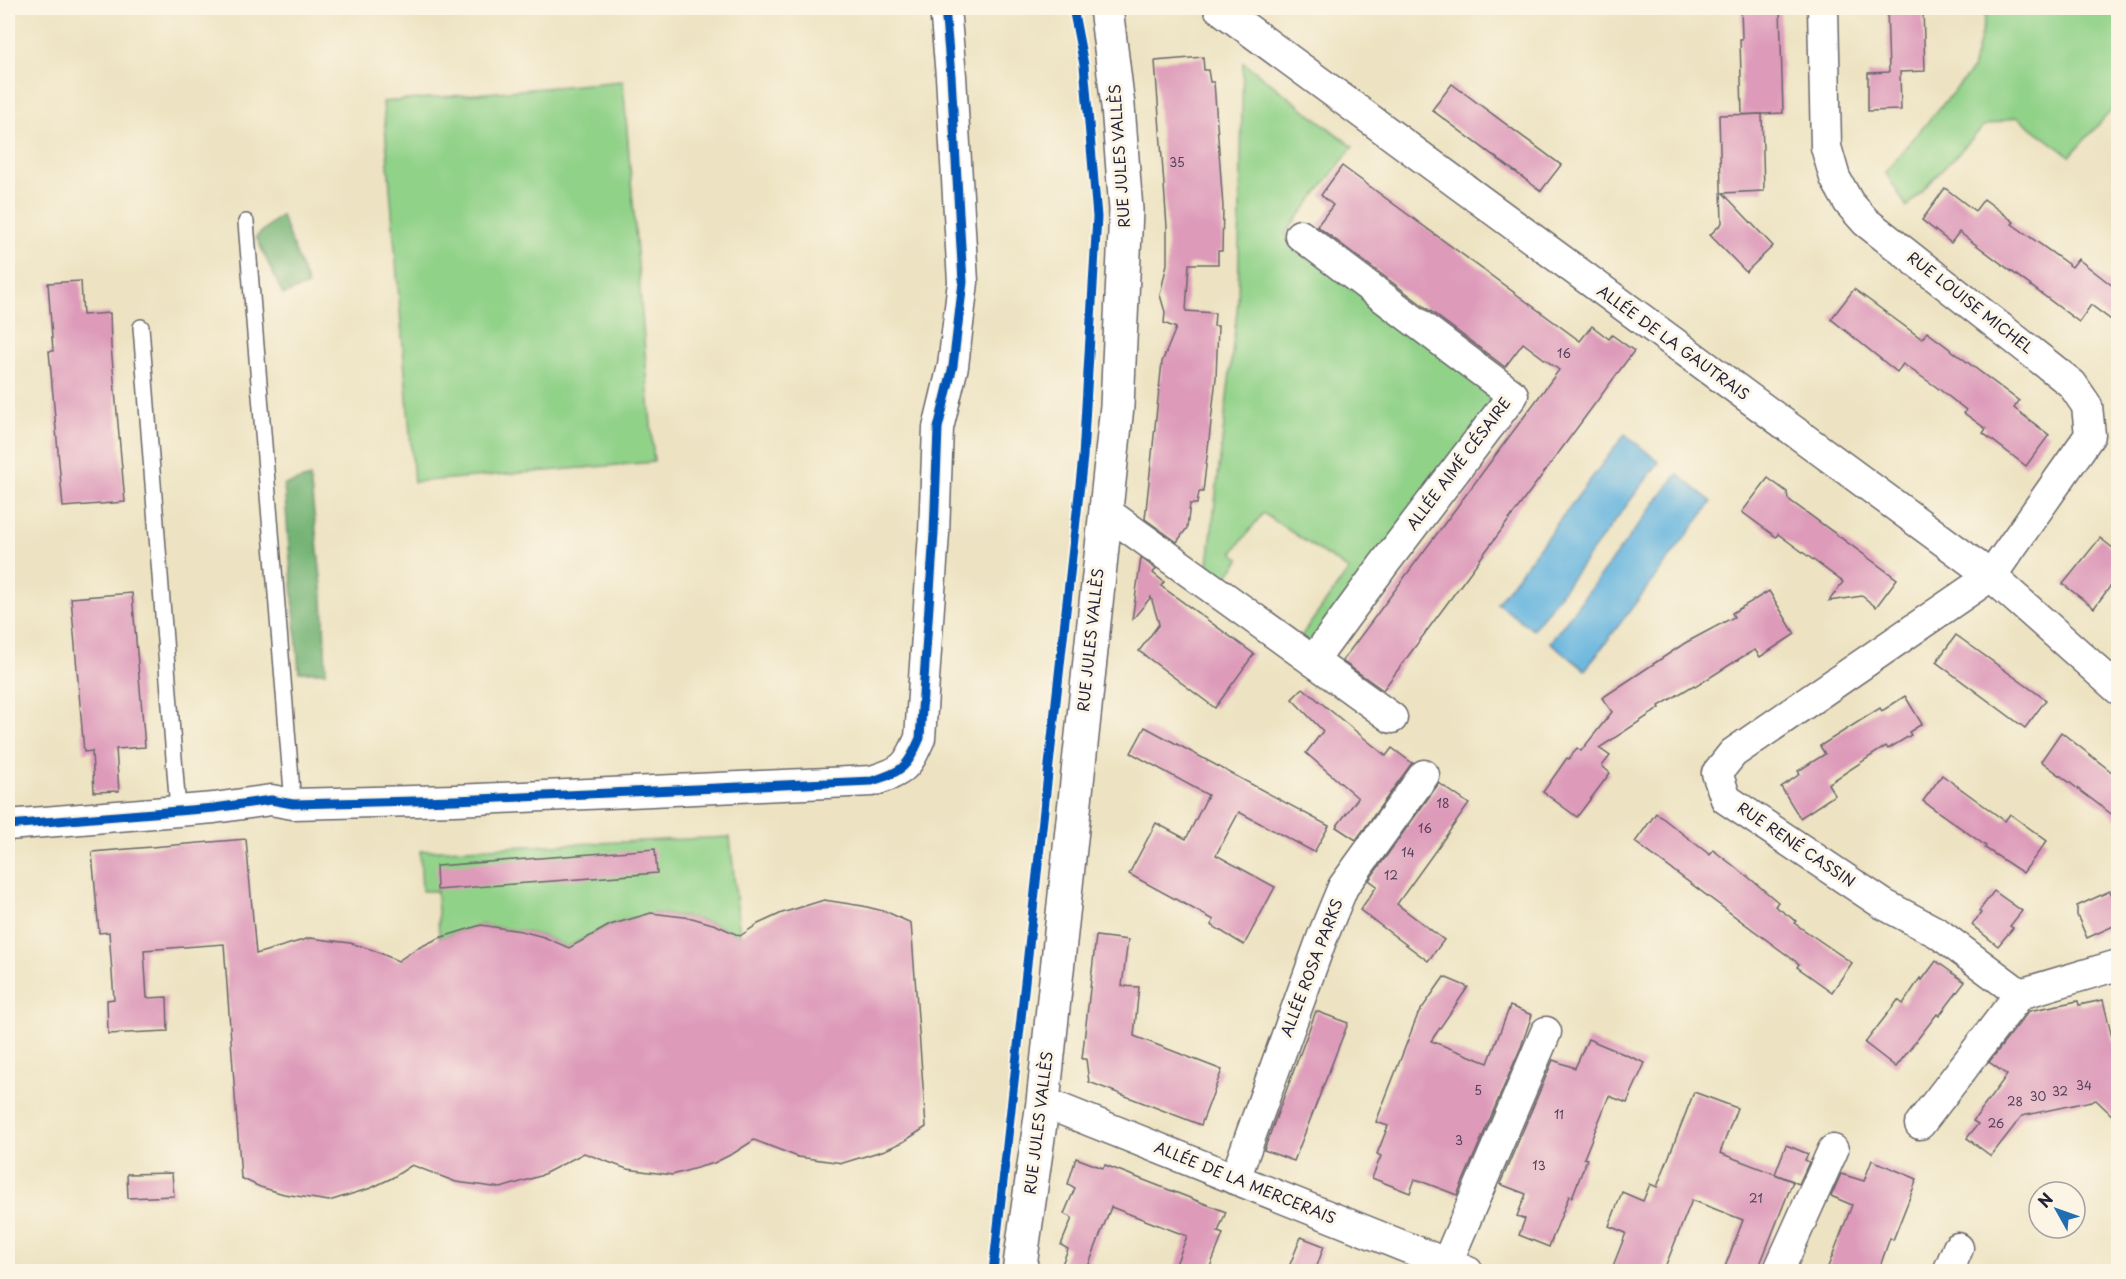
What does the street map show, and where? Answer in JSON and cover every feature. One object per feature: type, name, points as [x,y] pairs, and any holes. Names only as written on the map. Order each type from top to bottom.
[{"type":"street","points":[[8,825],[214,808],[271,800],[293,804],[455,800],[872,781],[897,773],[911,758],[920,738],[934,533],[938,428],[953,366],[963,282],[945,8]]},
{"type":"street","name":"RUE JULES VALLÈS","points":[[1019,1272],[1043,1102],[1117,406],[1126,210],[1107,8]]},
{"type":"street","name":"ALLÉE DE LA GAUTRAIS","points":[[1219,8],[1991,576],[2118,689]]},
{"type":"street","name":"RUE LOUISE MICHEL","points":[[1823,8],[1826,147],[1835,178],[1848,202],[1866,222],[2051,366],[2072,384],[2088,406],[2090,435],[1991,576]]},
{"type":"street","name":"ALLÉE AIMÉ CÉSAIRE","points":[[1300,236],[1513,395],[1384,564],[1314,661]]},
{"type":"street","points":[[1105,511],[1392,718]]},
{"type":"street","name":"RUE RENÉ CASSIN","points":[[1991,576],[1732,753],[1717,773],[1726,799],[1883,904],[1938,933],[2020,994]]},
{"type":"street","name":"ALLÉE ROSA PARKS","points":[[1235,1179],[1322,938],[1343,887],[1424,774]]},
{"type":"street","points":[[1920,1124],[2020,994],[2118,965]]},
{"type":"street","name":"ALLÉE DE LA MERCERAIS","points":[[1043,1102],[1452,1269],[1546,1032]]},
{"type":"street","points":[[1778,1272],[1833,1150]]},
{"type":"lane","points":[[246,222],[293,804]]},
{"type":"lane","points":[[141,327],[178,810]]},
{"type":"green space","points":[[1984,8],[2118,8],[2118,103],[2070,156],[2017,117],[1984,126],[1907,207],[1885,172],[1972,70],[1985,18]]},
{"type":"green space","points":[[1243,62],[1353,147],[1285,234],[1500,398],[1315,647],[1301,636],[1349,570],[1263,513],[1233,552],[1240,559],[1223,582],[1207,573],[1238,302]]},
{"type":"green space","points":[[623,81],[654,462],[414,482],[383,102]]},
{"type":"green space","points":[[281,215],[308,285],[283,295],[256,237]]},
{"type":"green space","points":[[310,477],[323,596],[326,672],[299,672],[284,485]]},
{"type":"green space","points":[[730,837],[740,936],[716,925],[692,918],[653,913],[610,925],[567,947],[545,937],[481,925],[439,938],[437,891],[422,891],[420,851]]},
{"type":"water","points":[[1625,434],[1659,462],[1533,630],[1497,603]]},
{"type":"water","points":[[1677,474],[1712,502],[1585,670],[1550,642]]},
{"type":"building","points":[[1741,8],[1780,8],[1783,113],[1742,115]]},
{"type":"building","points":[[1887,8],[1923,8],[1925,71],[1900,72],[1901,110],[1868,111],[1868,73],[1889,72]]},
{"type":"building","points":[[1203,57],[1204,70],[1208,70],[1210,82],[1214,82],[1223,207],[1222,251],[1218,251],[1218,264],[1189,264],[1186,311],[1215,313],[1214,326],[1218,326],[1216,378],[1203,492],[1199,492],[1197,504],[1190,504],[1187,528],[1177,542],[1145,519],[1162,362],[1176,328],[1164,323],[1165,312],[1160,295],[1167,264],[1167,227],[1155,61]]},
{"type":"building","points":[[1452,84],[1561,165],[1541,191],[1432,110]]},
{"type":"building","points":[[1762,114],[1764,191],[1723,193],[1773,246],[1746,272],[1710,235],[1722,223],[1719,115]]},
{"type":"building","points":[[1342,166],[1580,341],[1592,326],[1609,339],[1612,335],[1634,351],[1383,690],[1342,661],[1559,370],[1523,343],[1505,367],[1317,226],[1333,205],[1321,195]]},
{"type":"building","points":[[1945,188],[1975,211],[1984,199],[2014,222],[2012,224],[2072,267],[2078,259],[2118,290],[2118,325],[2091,305],[2079,322],[1959,232],[1951,243],[1922,220]]},
{"type":"building","points":[[81,281],[83,315],[110,313],[125,502],[63,507],[49,351],[53,351],[48,283]]},
{"type":"building","points":[[1854,289],[1922,339],[1927,332],[2019,401],[2014,408],[2049,435],[2026,466],[1983,433],[1986,429],[1964,413],[1966,410],[1935,386],[1903,364],[1897,372],[1831,319]]},
{"type":"building","points":[[1768,478],[1787,492],[1788,499],[1897,579],[1876,607],[1862,596],[1829,601],[1843,582],[1778,534],[1776,537],[1742,512]]},
{"type":"building","points":[[2100,538],[2118,552],[2118,576],[2094,608],[2063,584]]},
{"type":"building","points":[[1141,558],[1156,569],[1153,573],[1164,582],[1161,586],[1254,654],[1215,708],[1139,651],[1159,624],[1151,597],[1132,620]]},
{"type":"building","points":[[1769,591],[1795,634],[1760,657],[1755,650],[1742,657],[1695,687],[1694,685],[1659,706],[1660,708],[1599,748],[1610,756],[1602,766],[1610,773],[1577,817],[1543,792],[1567,758],[1569,759],[1577,748],[1581,751],[1612,712],[1602,698],[1685,643],[1734,617],[1732,613]]},
{"type":"building","points":[[132,593],[145,747],[116,749],[119,791],[94,792],[92,751],[84,752],[71,598]]},
{"type":"building","points":[[1956,635],[2046,700],[2025,728],[1936,662]]},
{"type":"building","points":[[1303,688],[1386,756],[1392,748],[1412,763],[1356,840],[1336,827],[1358,798],[1306,753],[1323,731],[1292,699]]},
{"type":"building","points":[[1905,696],[1922,724],[1909,732],[1911,735],[1888,749],[1886,746],[1828,784],[1835,795],[1800,818],[1781,787],[1800,774],[1798,771],[1825,754],[1820,746],[1880,708],[1882,711]]},
{"type":"building","points":[[1145,727],[1329,826],[1314,852],[1239,812],[1216,855],[1275,887],[1244,945],[1211,925],[1214,920],[1129,874],[1156,823],[1186,839],[1208,795],[1131,753]]},
{"type":"building","points":[[2061,732],[2118,777],[2118,819],[2041,761]]},
{"type":"building","points":[[1942,775],[2005,821],[2010,814],[2047,841],[2023,873],[1985,848],[1986,846],[1923,801]]},
{"type":"building","points":[[1439,783],[1469,804],[1397,904],[1444,940],[1428,961],[1360,910],[1377,886],[1369,880]]},
{"type":"building","points":[[1656,813],[1710,855],[1713,850],[1747,876],[1778,902],[1775,906],[1796,921],[1794,923],[1852,963],[1832,992],[1797,967],[1799,964],[1635,842]]},
{"type":"building","points":[[246,839],[256,954],[310,938],[350,943],[398,961],[439,938],[481,925],[544,937],[569,948],[610,925],[651,913],[692,918],[716,925],[740,936],[758,924],[782,913],[824,900],[887,912],[911,923],[926,1127],[903,1142],[885,1150],[843,1163],[798,1157],[754,1140],[714,1163],[672,1175],[627,1169],[584,1153],[540,1176],[501,1188],[456,1182],[412,1165],[371,1188],[329,1201],[284,1194],[260,1187],[241,1178],[224,944],[144,950],[147,998],[167,997],[168,1031],[108,1034],[107,1000],[114,999],[109,932],[99,933],[92,852]]},
{"type":"building","points":[[655,849],[657,873],[437,890],[436,866]]},
{"type":"building","points":[[1994,891],[2022,911],[2010,926],[2013,928],[1998,946],[1972,925]]},
{"type":"building","points":[[2110,891],[2118,908],[2118,924],[2087,938],[2077,915],[2077,906]]},
{"type":"building","points":[[1096,936],[1128,940],[1122,986],[1139,987],[1134,1036],[1222,1070],[1201,1125],[1089,1082],[1086,1059],[1082,1059]]},
{"type":"building","points":[[1936,961],[1965,982],[1896,1067],[1865,1043],[1898,1000],[1903,1004],[1920,978],[1922,980]]},
{"type":"building","points":[[1444,977],[1468,987],[1431,1041],[1488,1063],[1510,1006],[1532,1015],[1521,1047],[1457,1195],[1415,1179],[1410,1193],[1372,1178],[1381,1156],[1377,1154],[1388,1126],[1376,1122],[1418,1014]]},
{"type":"building","points":[[2103,1000],[2118,1062],[2118,1121],[2096,1100],[2022,1116],[1991,1156],[1967,1138],[1978,1124],[1973,1121],[2007,1075],[1989,1062],[2029,1011],[2078,1001],[2079,1005]]},
{"type":"building","points":[[1316,1011],[1348,1023],[1294,1161],[1264,1150]]},
{"type":"building","points":[[1588,1039],[1645,1063],[1627,1103],[1609,1096],[1584,1158],[1587,1159],[1572,1197],[1569,1196],[1549,1247],[1519,1235],[1525,1219],[1517,1216],[1526,1194],[1500,1184],[1553,1060],[1575,1068]]},
{"type":"building","points":[[1694,1092],[1737,1108],[1720,1153],[1793,1181],[1757,1272],[1723,1272],[1743,1220],[1692,1200],[1663,1272],[1628,1272],[1613,1266],[1626,1233],[1609,1226],[1622,1192],[1643,1201],[1650,1184],[1657,1187]]},
{"type":"building","points":[[1786,1145],[1808,1154],[1805,1160],[1809,1162],[1799,1184],[1775,1174]]},
{"type":"building","points":[[1076,1158],[1103,1168],[1105,1165],[1226,1212],[1218,1232],[1223,1234],[1208,1272],[1173,1272],[1187,1236],[1111,1207],[1086,1272],[1059,1272],[1068,1249],[1061,1245],[1072,1218],[1064,1214],[1075,1188],[1068,1184]]},
{"type":"building","points":[[1872,1160],[1917,1179],[1893,1240],[1890,1238],[1878,1272],[1826,1272],[1852,1205],[1831,1196],[1841,1174],[1864,1181]]},
{"type":"building","points":[[172,1173],[174,1196],[128,1198],[127,1174]]},
{"type":"building","points":[[1301,1237],[1324,1246],[1315,1272],[1287,1272]]},
{"type":"cycle path","points":[[8,825],[214,808],[271,800],[293,804],[455,800],[872,781],[903,767],[920,738],[934,533],[938,428],[953,366],[963,282],[945,8]]},
{"type":"cycle path","points":[[993,1272],[1083,457],[1097,217],[1084,65],[1073,8]]}]
